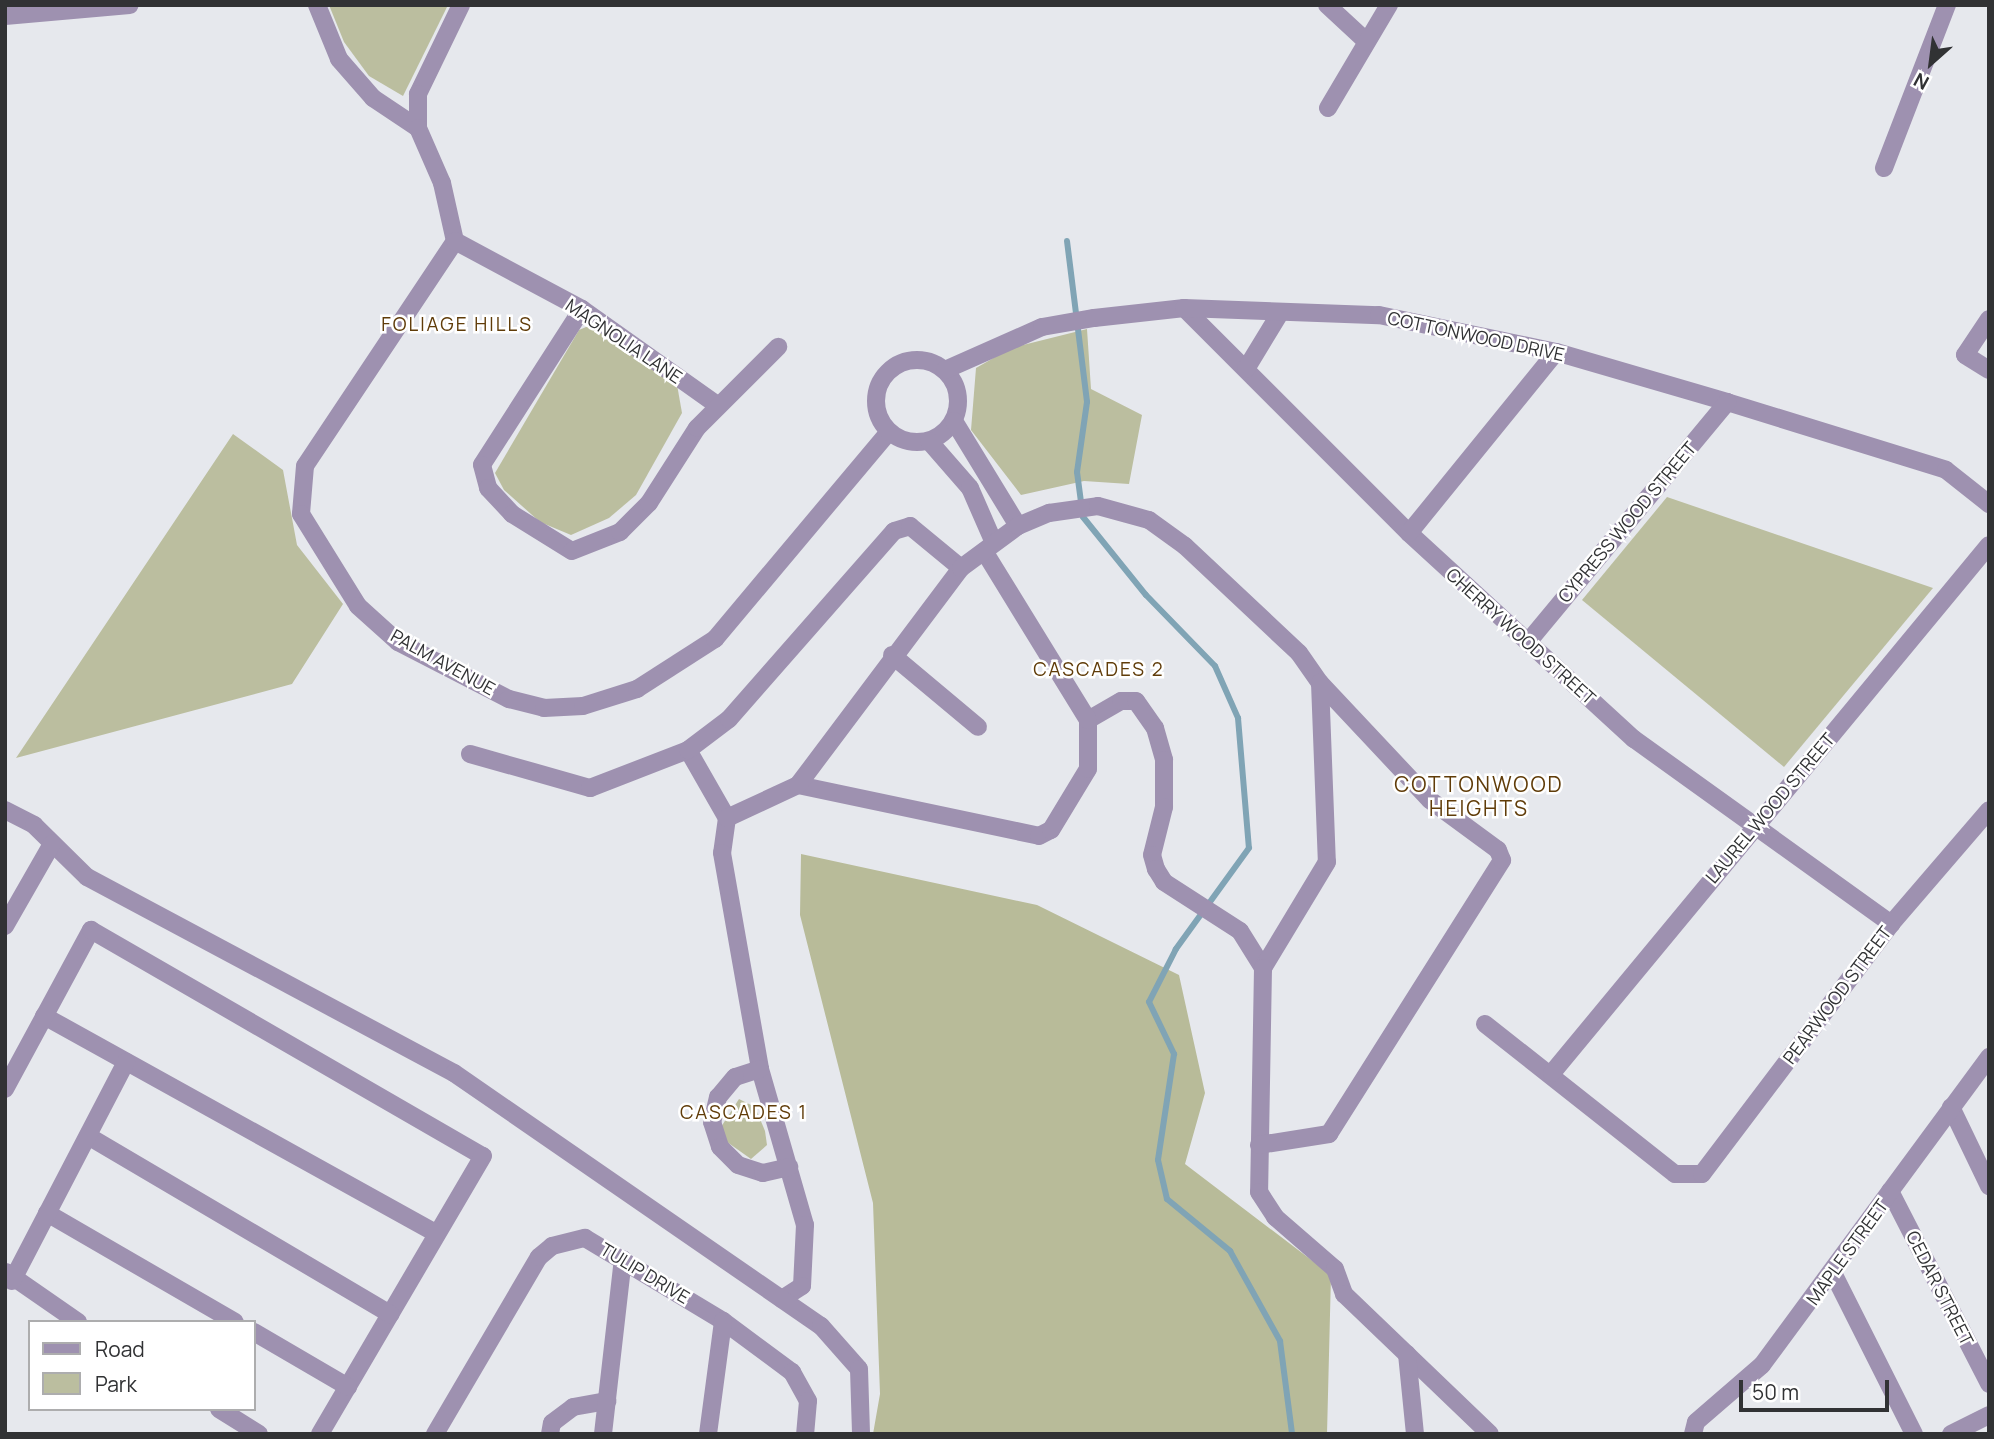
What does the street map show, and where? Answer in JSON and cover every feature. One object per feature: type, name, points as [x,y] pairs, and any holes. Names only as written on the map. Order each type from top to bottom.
[{"type":"street","points":[[5,16],[130,5]]},
{"type":"street","points":[[317,5],[339,59],[373,98],[418,128]]},
{"type":"street","points":[[455,242],[442,183],[418,128],[418,94],[461,5]]},
{"type":"street","points":[[1327,5],[1367,42]]},
{"type":"street","points":[[1328,108],[1389,5]]},
{"type":"street","points":[[1884,168],[1947,5]]},
{"type":"street","name":"MAGNOLIA LANE","points":[[455,242],[582,309],[717,405]]},
{"type":"street","name":"PALM AVENUE","points":[[455,242],[305,466],[300,514],[358,606],[398,642],[509,699],[544,708],[583,706],[674,670],[715,639],[889,432]]},
{"type":"street","name":"COTTONWOOD DRIVE","points":[[945,370],[1042,327],[1184,307],[1379,315],[1556,352],[1727,402],[1946,470],[1989,504]]},
{"type":"street","name":"CHERRY WOOD STREET","points":[[1184,307],[1409,533],[1634,739],[1891,924]]},
{"type":"street","points":[[582,309],[482,466],[488,488],[544,538],[572,551],[620,532],[649,503],[717,405],[778,347]]},
{"type":"street","points":[[1246,369],[1280,313]]},
{"type":"street","points":[[1989,319],[1965,355],[1989,370]]},
{"type":"street","points":[[1409,533],[1556,352]]},
{"type":"street","points":[[798,785],[1039,836],[1051,830],[1088,769],[1088,720],[989,547],[970,488],[929,441],[889,432],[875,403],[886,373],[915,360],[945,370],[959,403],[954,421],[929,441]]},
{"type":"street","name":"CYPRESS WOOD STREET","points":[[1528,642],[1727,402]]},
{"type":"street","points":[[954,421],[1018,526]]},
{"type":"street","points":[[726,818],[798,785],[892,656],[961,568],[1018,526],[1049,513],[1098,506],[1149,520],[1299,653],[1320,684],[1430,800],[1498,850],[1502,860],[1329,1134],[1259,1145]]},
{"type":"street","points":[[470,754],[590,788],[688,750],[768,681],[894,531],[910,526],[961,568]]},
{"type":"street","name":"LAUREL WOOD STREET","points":[[1552,1073],[1989,545]]},
{"type":"street","points":[[892,656],[978,727]]},
{"type":"street","points":[[1320,684],[1327,862],[1264,968],[1259,1192],[1275,1217],[1335,1269],[1344,1294],[1490,1434]]},
{"type":"street","points":[[1088,720],[1121,701],[1136,701],[1154,728],[1164,760],[1164,807],[1152,855],[1156,869],[1164,882],[1240,931],[1264,968]]},
{"type":"street","points":[[688,750],[726,818],[722,853],[760,1069],[806,1224],[802,1286],[782,1299]]},
{"type":"street","points":[[5,810],[52,844],[87,877],[454,1073],[821,1326],[859,1369],[862,1434]]},
{"type":"street","name":"PEARWOOD STREET","points":[[1552,1073],[1675,1174],[1688,1178],[1702,1174],[1891,924],[1989,810]]},
{"type":"street","points":[[5,926],[52,844]]},
{"type":"street","points":[[5,1089],[91,930],[482,1156],[320,1434]]},
{"type":"street","points":[[44,1016],[437,1234]]},
{"type":"street","points":[[1485,1024],[1552,1073]]},
{"type":"street","name":"MAPLE STREET","points":[[1693,1434],[1696,1422],[1762,1365],[1833,1273],[1989,1056]]},
{"type":"street","points":[[75,1320],[8,1276],[47,1213],[126,1062]]},
{"type":"street","points":[[760,1069],[735,1077],[718,1097],[712,1122],[720,1147],[738,1166],[763,1173],[789,1167]]},
{"type":"street","points":[[1951,1107],[1989,1186]]},
{"type":"street","points":[[88,1136],[390,1314]]},
{"type":"street","name":"CEDAR STREET","points":[[1890,1191],[1989,1384]]},
{"type":"street","points":[[47,1213],[232,1320]]},
{"type":"street","name":"TULIP DRIVE","points":[[435,1434],[539,1256],[552,1246],[585,1238],[723,1321],[792,1372],[808,1401],[805,1434]]},
{"type":"street","points":[[603,1434],[623,1259]]},
{"type":"street","points":[[1833,1273],[1914,1434]]},
{"type":"street","points":[[708,1434],[723,1321]]},
{"type":"street","points":[[256,1333],[348,1387]]},
{"type":"street","points":[[1407,1354],[1415,1434]]},
{"type":"street","points":[[550,1434],[552,1423],[573,1407],[607,1401]]},
{"type":"street","points":[[222,1411],[259,1434]]},
{"type":"street","points":[[1951,1434],[1989,1415]]},
{"type":"green space","points":[[329,5],[448,5],[403,96],[369,76],[344,42]]},
{"type":"green space","points":[[593,324],[676,379],[682,413],[636,495],[609,518],[571,535],[540,522],[504,490],[495,473],[579,330]]},
{"type":"green space","points":[[1087,329],[1091,389],[1142,415],[1129,484],[1084,481],[1021,495],[971,430],[976,368],[1011,348]]},
{"type":"green space","points":[[233,434],[283,470],[297,545],[343,604],[292,684],[16,758]]},
{"type":"green space","points":[[1667,497],[1933,588],[1784,767],[1582,600]]},
{"type":"green space","points":[[801,854],[1037,905],[1179,975],[1205,1093],[1185,1164],[1331,1275],[1327,1434],[873,1434],[880,1394],[873,1203],[800,915]]},
{"type":"green space","points":[[739,1099],[755,1107],[765,1131],[767,1145],[751,1159],[727,1142],[721,1127]]},
{"type":"waterway","points":[[1067,241],[1087,402],[1077,472],[1083,517],[1146,595],[1215,666],[1238,718],[1249,848],[1176,949],[1149,1002],[1174,1054],[1158,1160],[1167,1199],[1230,1251],[1280,1341],[1292,1434]]},
{"type":"district","name":"FOLIAGE HILLS","points":[[457,325]]},
{"type":"district","name":"CASCADES 2","points":[[1099,670]]},
{"type":"district","name":"COTTONWOOD HEIGHTS","points":[[1479,796]]},
{"type":"district","name":"CASCADES 1","points":[[744,1113]]}]
